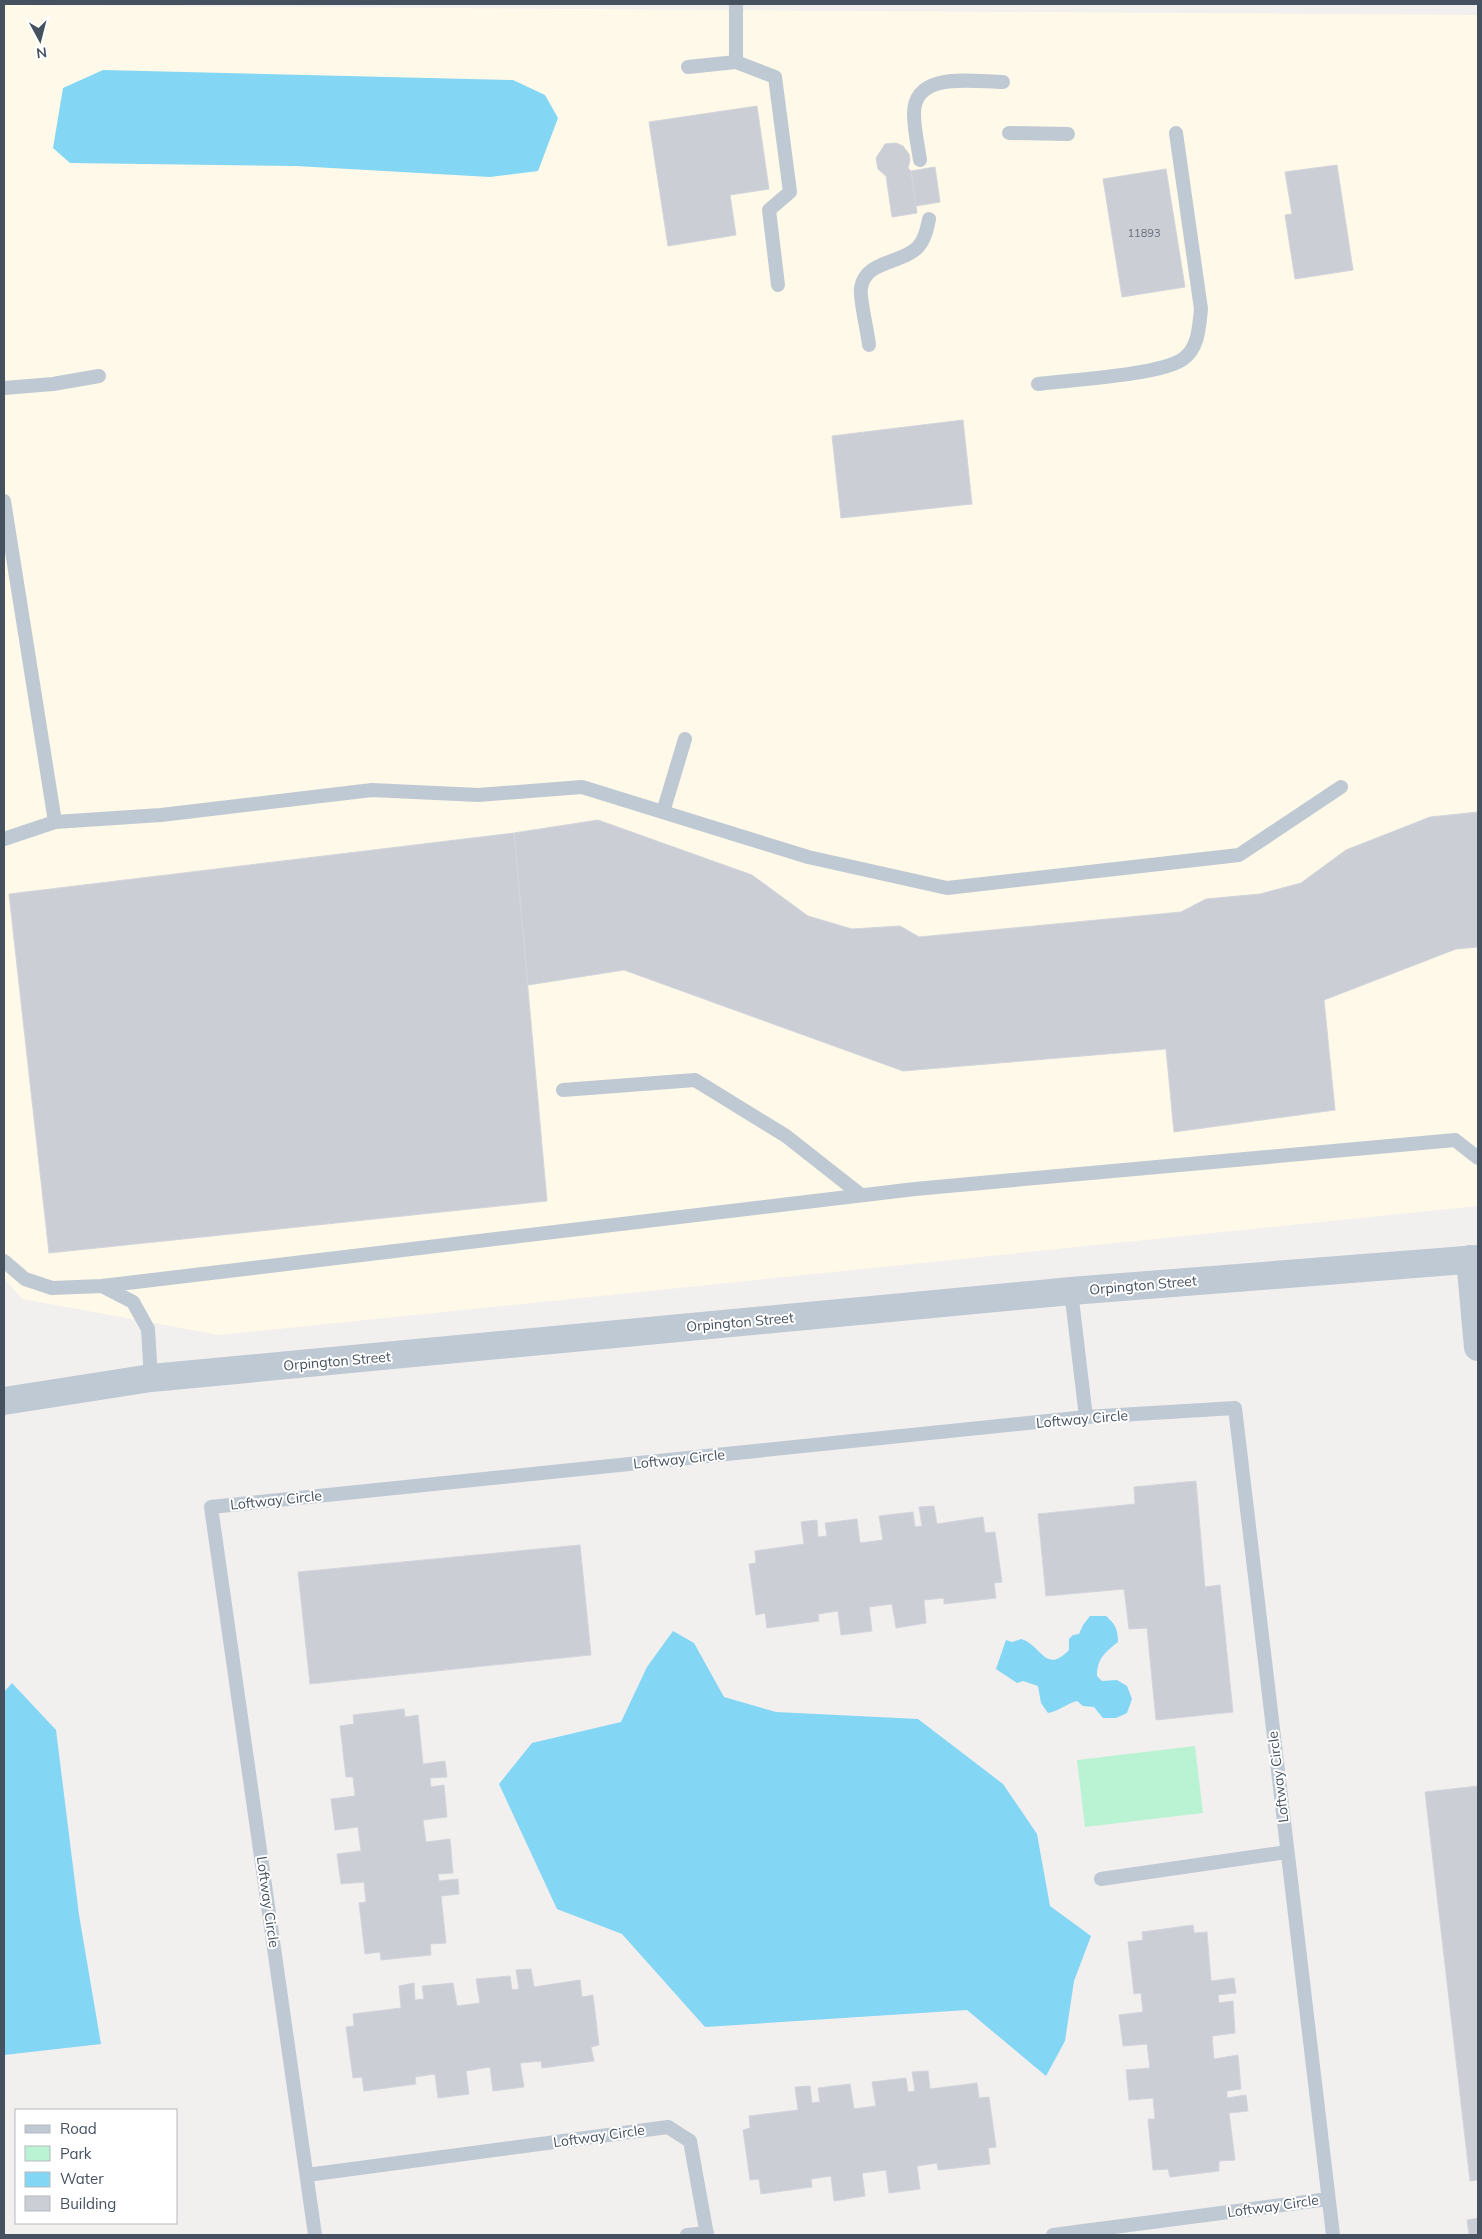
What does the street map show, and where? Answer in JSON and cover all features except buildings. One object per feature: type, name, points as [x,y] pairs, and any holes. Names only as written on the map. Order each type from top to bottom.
[{"type":"street","name":"Orpington Street","points":[[4,1401],[151,1378],[1071,1291],[1474,1259]]},
{"type":"street","points":[[1474,1259],[1478,1347]]},
{"type":"lane","points":[[736,4],[736,62]]},
{"type":"lane","points":[[688,67],[736,62],[775,78],[790,192],[769,210],[778,286]]},
{"type":"lane","points":[[920,160],[914,115],[915,101],[924,90],[937,82],[1003,82]]},
{"type":"lane","points":[[1009,133],[1068,134]]},
{"type":"lane","points":[[1038,384],[1158,369],[1184,359],[1198,337],[1201,310],[1176,133]]},
{"type":"lane","points":[[869,345],[861,287],[869,272],[882,264],[901,258],[917,248],[925,236],[929,219]]},
{"type":"lane","points":[[4,388],[53,384],[99,376]]},
{"type":"lane","points":[[4,501],[55,822]]},
{"type":"lane","points":[[663,812],[686,738]]},
{"type":"lane","points":[[4,839],[55,822],[161,815],[372,790],[478,795],[582,787],[808,857],[947,888],[1239,855],[1341,787]]},
{"type":"lane","points":[[563,1090],[695,1080],[786,1136],[861,1195]]},
{"type":"lane","points":[[4,1260],[25,1279],[52,1288],[102,1286],[915,1189],[1455,1140],[1478,1158]]},
{"type":"lane","points":[[102,1286],[133,1302],[148,1329],[151,1378]]},
{"type":"lane","points":[[1071,1291],[1086,1417]]},
{"type":"lane","name":"Loftway Circle","points":[[707,2234],[690,2141],[668,2127],[307,2175],[211,1507],[1086,1417],[1235,1408],[1328,2199],[1053,2235]]},
{"type":"lane","points":[[1101,1879],[1287,1852]]},
{"type":"lane","points":[[307,2175],[315,2235]]},
{"type":"lane","points":[[1328,2199],[1333,2235]]},
{"type":"lane","points":[[687,2235],[707,2234]]},
{"type":"shaded area","points":[[4,5],[1478,15],[1478,1206],[219,1335],[22,1299],[4,1278]]},
{"type":"green space","points":[[1195,1746],[1203,1813],[1085,1827],[1077,1760]]},
{"type":"water","points":[[103,70],[513,80],[545,95],[558,118],[538,171],[490,177],[296,166],[70,163],[53,148],[63,88]]},
{"type":"water","points":[[1090,1616],[1106,1616],[1117,1630],[1118,1642],[1100,1660],[1097,1676],[1102,1681],[1117,1680],[1127,1686],[1132,1699],[1127,1713],[1116,1718],[1103,1718],[1094,1707],[1083,1706],[1077,1701],[1048,1713],[1041,1703],[1038,1686],[1023,1681],[1017,1683],[996,1669],[1006,1640],[1012,1642],[1021,1639],[1028,1642],[1049,1659],[1054,1660],[1061,1657],[1069,1650],[1069,1639],[1073,1635],[1079,1634]]},
{"type":"water","points":[[673,1631],[694,1643],[724,1697],[776,1712],[918,1719],[1003,1784],[1037,1834],[1050,1906],[1091,1936],[1074,1981],[1065,2041],[1046,2076],[967,2010],[705,2027],[622,1934],[557,1909],[499,1784],[532,1743],[621,1722],[647,1667]]},
{"type":"water","points":[[12,1683],[56,1730],[79,1915],[101,2044],[4,2055],[4,1692]]}]
